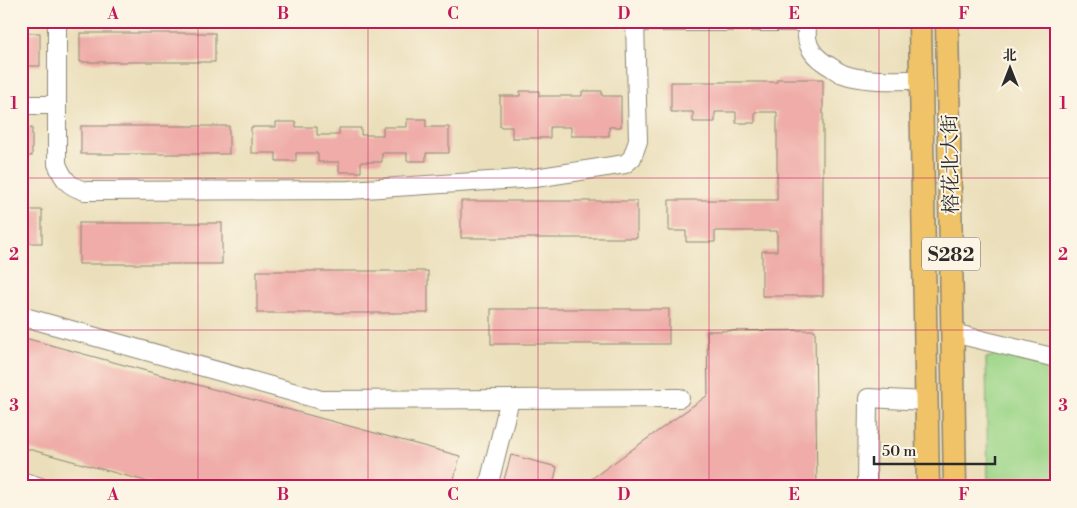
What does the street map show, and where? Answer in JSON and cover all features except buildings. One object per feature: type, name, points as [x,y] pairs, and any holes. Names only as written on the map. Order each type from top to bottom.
[{"type":"main road","name":"榕花北大街","points":[[920,21],[928,487]]},
{"type":"main road","name":"榕花北大街","points":[[947,21],[955,487]]},
{"type":"street","points":[[57,21],[57,164],[62,177],[72,187],[85,191],[350,190],[535,178],[625,164],[632,158],[638,141],[635,22],[808,22],[806,35],[810,48],[816,58],[843,74],[875,80],[921,80]]},
{"type":"street","points":[[21,105],[57,106]]},
{"type":"street","points":[[21,316],[321,400],[680,398]]},
{"type":"street","points":[[953,333],[1056,358]]},
{"type":"street","points":[[867,487],[868,398],[926,401]]},
{"type":"street","points":[[488,487],[510,399]]},
{"type":"street","points":[[21,481],[41,487]]},
{"type":"green space","points":[[1004,353],[1056,365],[1056,487],[988,487],[986,358]]}]
